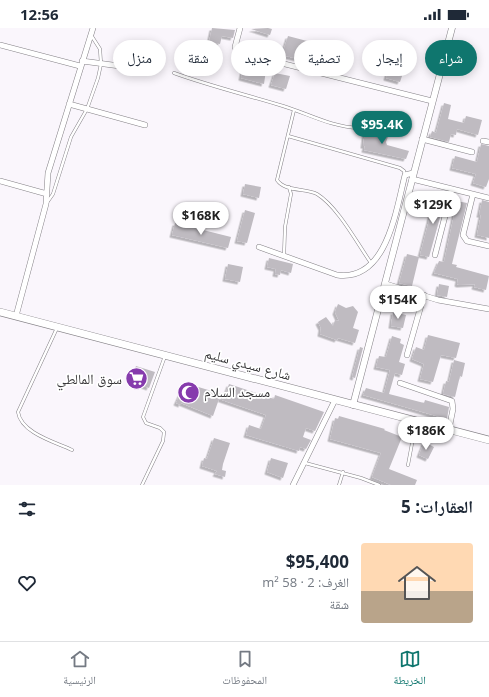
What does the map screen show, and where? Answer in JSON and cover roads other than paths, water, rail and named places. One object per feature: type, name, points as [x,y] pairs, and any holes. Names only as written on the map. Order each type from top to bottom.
[{"type":"main road","name":"شارع سيدي سليم","points":[[0,312],[489,440]]},
{"type":"street","points":[[16,316],[46,204],[48,173],[93,28]]},
{"type":"street","points":[[240,28],[235,47],[237,52],[432,101]]},
{"type":"street","points":[[353,405],[452,28]]},
{"type":"street","points":[[0,45],[81,63],[113,65]]},
{"type":"street","points":[[69,104],[145,125]]},
{"type":"street","points":[[422,139],[472,152]]},
{"type":"street","points":[[259,247],[327,272],[344,276],[362,272],[372,264],[377,257],[392,226],[405,175],[408,173],[452,189],[489,198]]},
{"type":"street","points":[[0,182],[47,194]]},
{"type":"street","points":[[435,255],[452,189]]},
{"type":"street","points":[[473,194],[463,235],[464,239],[489,246]]},
{"type":"street","points":[[386,284],[438,300],[489,309]]},
{"type":"street","points":[[407,355],[424,295]]},
{"type":"street","points":[[400,383],[452,400],[453,409],[449,429]]},
{"type":"street","points":[[293,485],[335,400]]},
{"type":"lane","points":[[46,204],[53,194],[74,131],[87,109],[101,64],[100,49],[91,34]]},
{"type":"lane","points":[[181,76],[294,110],[332,124],[359,128]]},
{"type":"lane","points":[[294,110],[277,178],[279,183],[318,195],[339,217],[372,264]]},
{"type":"lane","points":[[288,136],[400,168],[404,171],[405,175]]},
{"type":"lane","points":[[284,256],[285,227],[291,194],[289,187]]},
{"type":"lane","points":[[57,327],[18,412],[20,420],[26,428],[72,450]]},
{"type":"lane","points":[[142,485],[163,441],[164,432],[160,428],[146,423],[143,417],[165,356]]},
{"type":"lane","points":[[408,465],[416,421]]},
{"type":"lane","points":[[305,463],[342,472],[379,485]]},
{"type":"lane","points":[[339,485],[342,472]]},
{"type":"place","name":"سوق المالطي","points":[[137,379]]},
{"type":"place","name":"مسجد السلام","points":[[189,392]]}]
